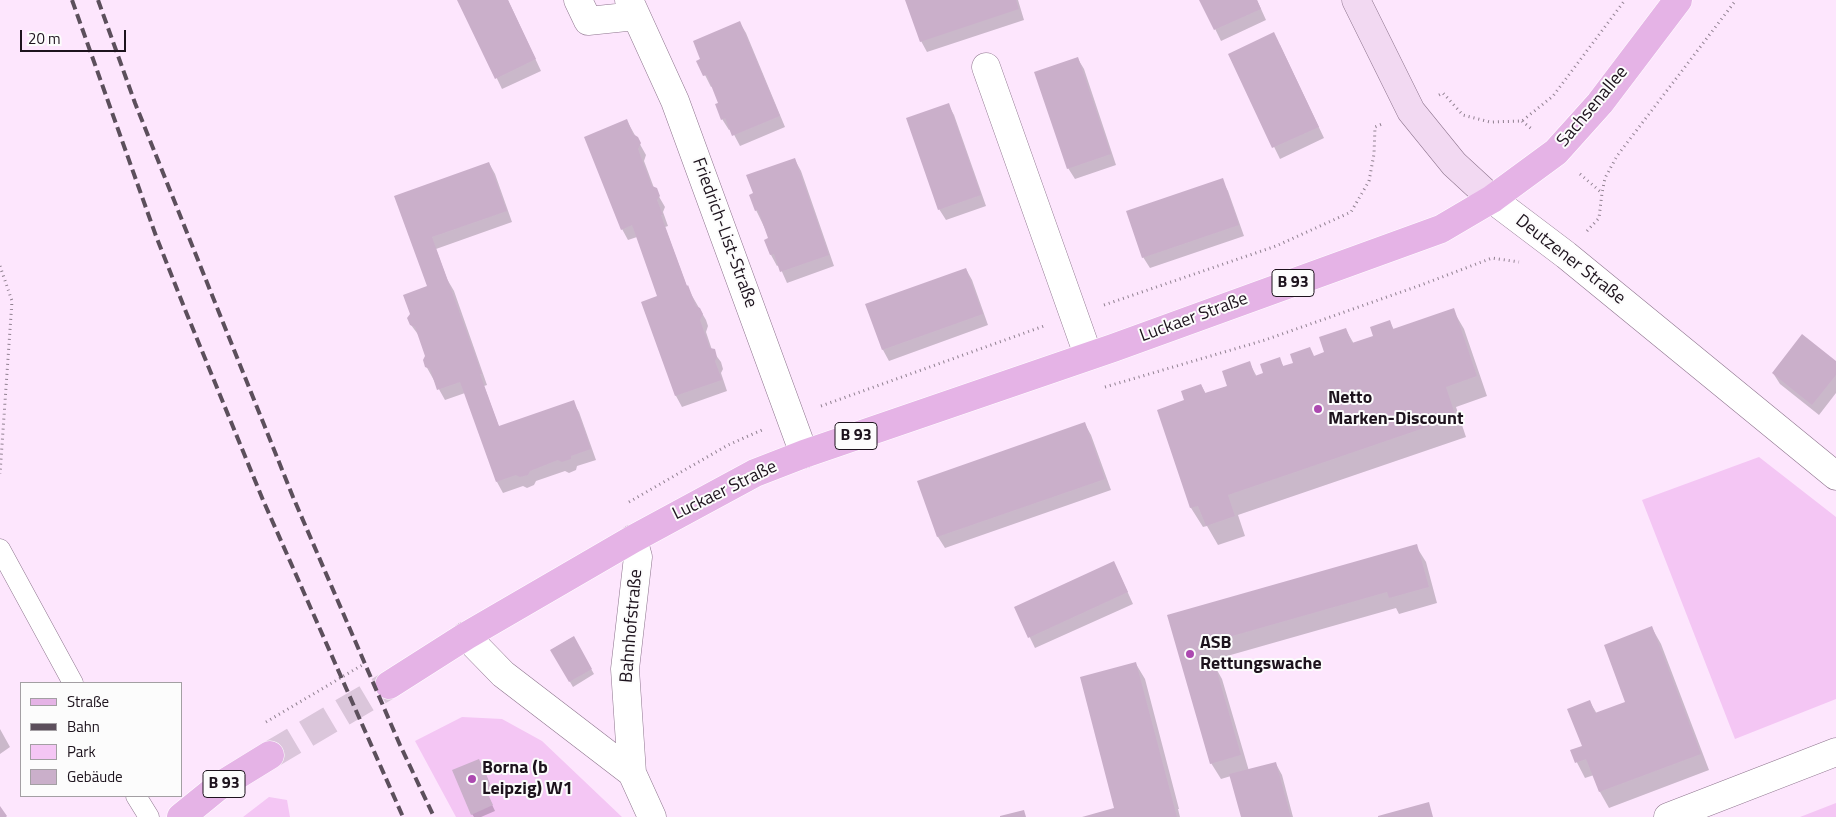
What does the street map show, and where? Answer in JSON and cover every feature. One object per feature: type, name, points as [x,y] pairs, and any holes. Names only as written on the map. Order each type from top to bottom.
[{"type":"main road","name":"Deutzener Straße","points":[[1356,0],[1411,111],[1454,164],[1492,199]]},
{"type":"main road","name":"Sachsenallee","points":[[1492,199],[1556,152],[1600,103],[1678,0]]},
{"type":"main road","name":"Luckaer Straße","points":[[389,685],[466,636],[633,539],[754,473],[1441,229],[1492,199]]},
{"type":"main road","name":"B 93","points":[[181,817],[218,787],[270,755]]},
{"type":"street","name":"Friedrich-List-Straße","points":[[578,0],[588,21],[632,8],[675,101],[804,454]]},
{"type":"street","points":[[986,67],[1088,355]]},
{"type":"street","name":"Deutzener Straße","points":[[1492,199],[1582,268],[1836,476]]},
{"type":"street","name":"Bahnhofstraße","points":[[633,539],[638,557],[625,669],[632,773],[652,817]]},
{"type":"street","name":"Bahnhofstraße","points":[[466,636],[503,674],[632,773]]},
{"type":"street","points":[[1668,817],[1836,752]]},
{"type":"lane","points":[[0,549],[72,682]]},
{"type":"lane","points":[[137,797],[149,817]]},
{"type":"path","points":[[1443,93],[1463,114],[1490,122],[1522,121],[1553,96],[1625,0]]},
{"type":"path","points":[[791,417],[1276,246],[1351,212],[1369,181],[1374,154],[1375,127]]},
{"type":"path","points":[[0,266],[12,301],[0,474]]},
{"type":"green space","points":[[1759,457],[1836,517],[1836,699],[1735,739],[1642,500]]},
{"type":"green space","points":[[462,717],[502,719],[542,741],[622,817],[456,817],[415,741]]},
{"type":"green space","points":[[269,797],[287,800],[290,817],[243,817]]},
{"type":"green space","points":[[1836,803],[1836,817],[1800,817]]},
{"type":"building","points":[[457,0],[508,0],[536,59],[495,79]]},
{"type":"building","points":[[905,0],[1016,0],[1019,9],[920,42]]},
{"type":"building","points":[[1199,0],[1257,0],[1261,9],[1214,30]]},
{"type":"building","points":[[740,21],[780,116],[732,136],[725,118],[721,120],[715,104],[718,103],[707,75],[703,76],[696,61],[700,59],[693,41]]},
{"type":"building","points":[[1274,32],[1319,127],[1272,148],[1228,54]]},
{"type":"building","points":[[1078,57],[1111,154],[1067,169],[1034,72]]},
{"type":"building","points":[[949,103],[981,195],[938,210],[906,118]]},
{"type":"building","points":[[627,119],[633,134],[638,137],[641,143],[638,149],[652,186],[657,188],[660,196],[657,200],[663,215],[661,215],[687,286],[696,306],[700,308],[703,314],[700,320],[710,348],[715,349],[717,357],[715,361],[722,380],[675,396],[641,302],[657,296],[632,225],[621,230],[584,137]]},
{"type":"building","points":[[795,158],[829,255],[780,272],[774,254],[770,255],[764,240],[768,238],[758,210],[755,211],[749,195],[753,193],[746,175]]},
{"type":"building","points":[[489,162],[507,211],[432,237],[482,374],[480,374],[499,426],[574,400],[591,449],[571,456],[571,459],[562,462],[558,460],[530,471],[528,475],[520,477],[516,475],[496,482],[460,382],[437,390],[430,369],[425,367],[423,360],[425,356],[415,327],[410,325],[407,318],[410,314],[403,295],[427,286],[394,196]]},
{"type":"building","points":[[1223,178],[1239,225],[1142,258],[1126,211]]},
{"type":"building","points":[[966,268],[983,314],[882,350],[865,304]]},
{"type":"building","points":[[1454,308],[1477,376],[1446,387],[1456,417],[1228,495],[1235,516],[1206,526],[1198,506],[1190,508],[1157,410],[1184,400],[1181,391],[1201,384],[1205,393],[1227,386],[1222,371],[1250,361],[1255,376],[1263,373],[1260,364],[1280,357],[1283,366],[1293,363],[1290,354],[1310,347],[1314,356],[1324,352],[1319,337],[1346,328],[1352,343],[1373,336],[1370,327],[1390,320],[1393,329]]},
{"type":"building","points":[[1802,334],[1836,361],[1836,375],[1812,405],[1772,373]]},
{"type":"building","points":[[1085,422],[1105,479],[937,537],[917,481]]},
{"type":"building","name":"ASB Rettungswache","points":[[1417,544],[1429,587],[1389,598],[1387,592],[1197,646],[1208,663],[1214,661],[1241,755],[1210,764],[1167,615]]},
{"type":"building","points":[[1114,561],[1128,592],[1028,638],[1014,607]]},
{"type":"building","points":[[1652,626],[1701,754],[1599,792],[1586,759],[1575,763],[1570,750],[1582,746],[1567,709],[1590,700],[1595,713],[1625,702],[1604,645]]},
{"type":"building","points":[[574,636],[592,669],[569,682],[550,650]]},
{"type":"building","points":[[1136,662],[1177,817],[1082,817],[1114,808],[1080,677]]},
{"type":"building","name":"Borna (b Leipzig) W1","points":[[479,759],[492,788],[486,790],[493,805],[471,815],[452,770]]},
{"type":"building","points":[[1276,762],[1291,817],[1241,817],[1229,774]]},
{"type":"building","points":[[1429,802],[1433,817],[1378,817],[1378,816]]},
{"type":"building","points":[[0,806],[7,816],[6,817],[0,817]]},
{"type":"building","points":[[1024,810],[1026,817],[1000,817],[1000,816]]},
{"type":"tunnel","points":[[270,755],[389,685]]},
{"type":"railway","points":[[72,0],[156,236],[186,312],[263,500],[403,817]]},
{"type":"railway","points":[[98,0],[135,103],[293,497],[400,745],[434,817]]},
{"type":"place","name":"Netto Marken-Discount","points":[[1318,409]]},
{"type":"place","name":"ASB Rettungswache","points":[[1190,654]]},
{"type":"place","name":"Borna (b Leipzig) W1","points":[[472,779]]}]
